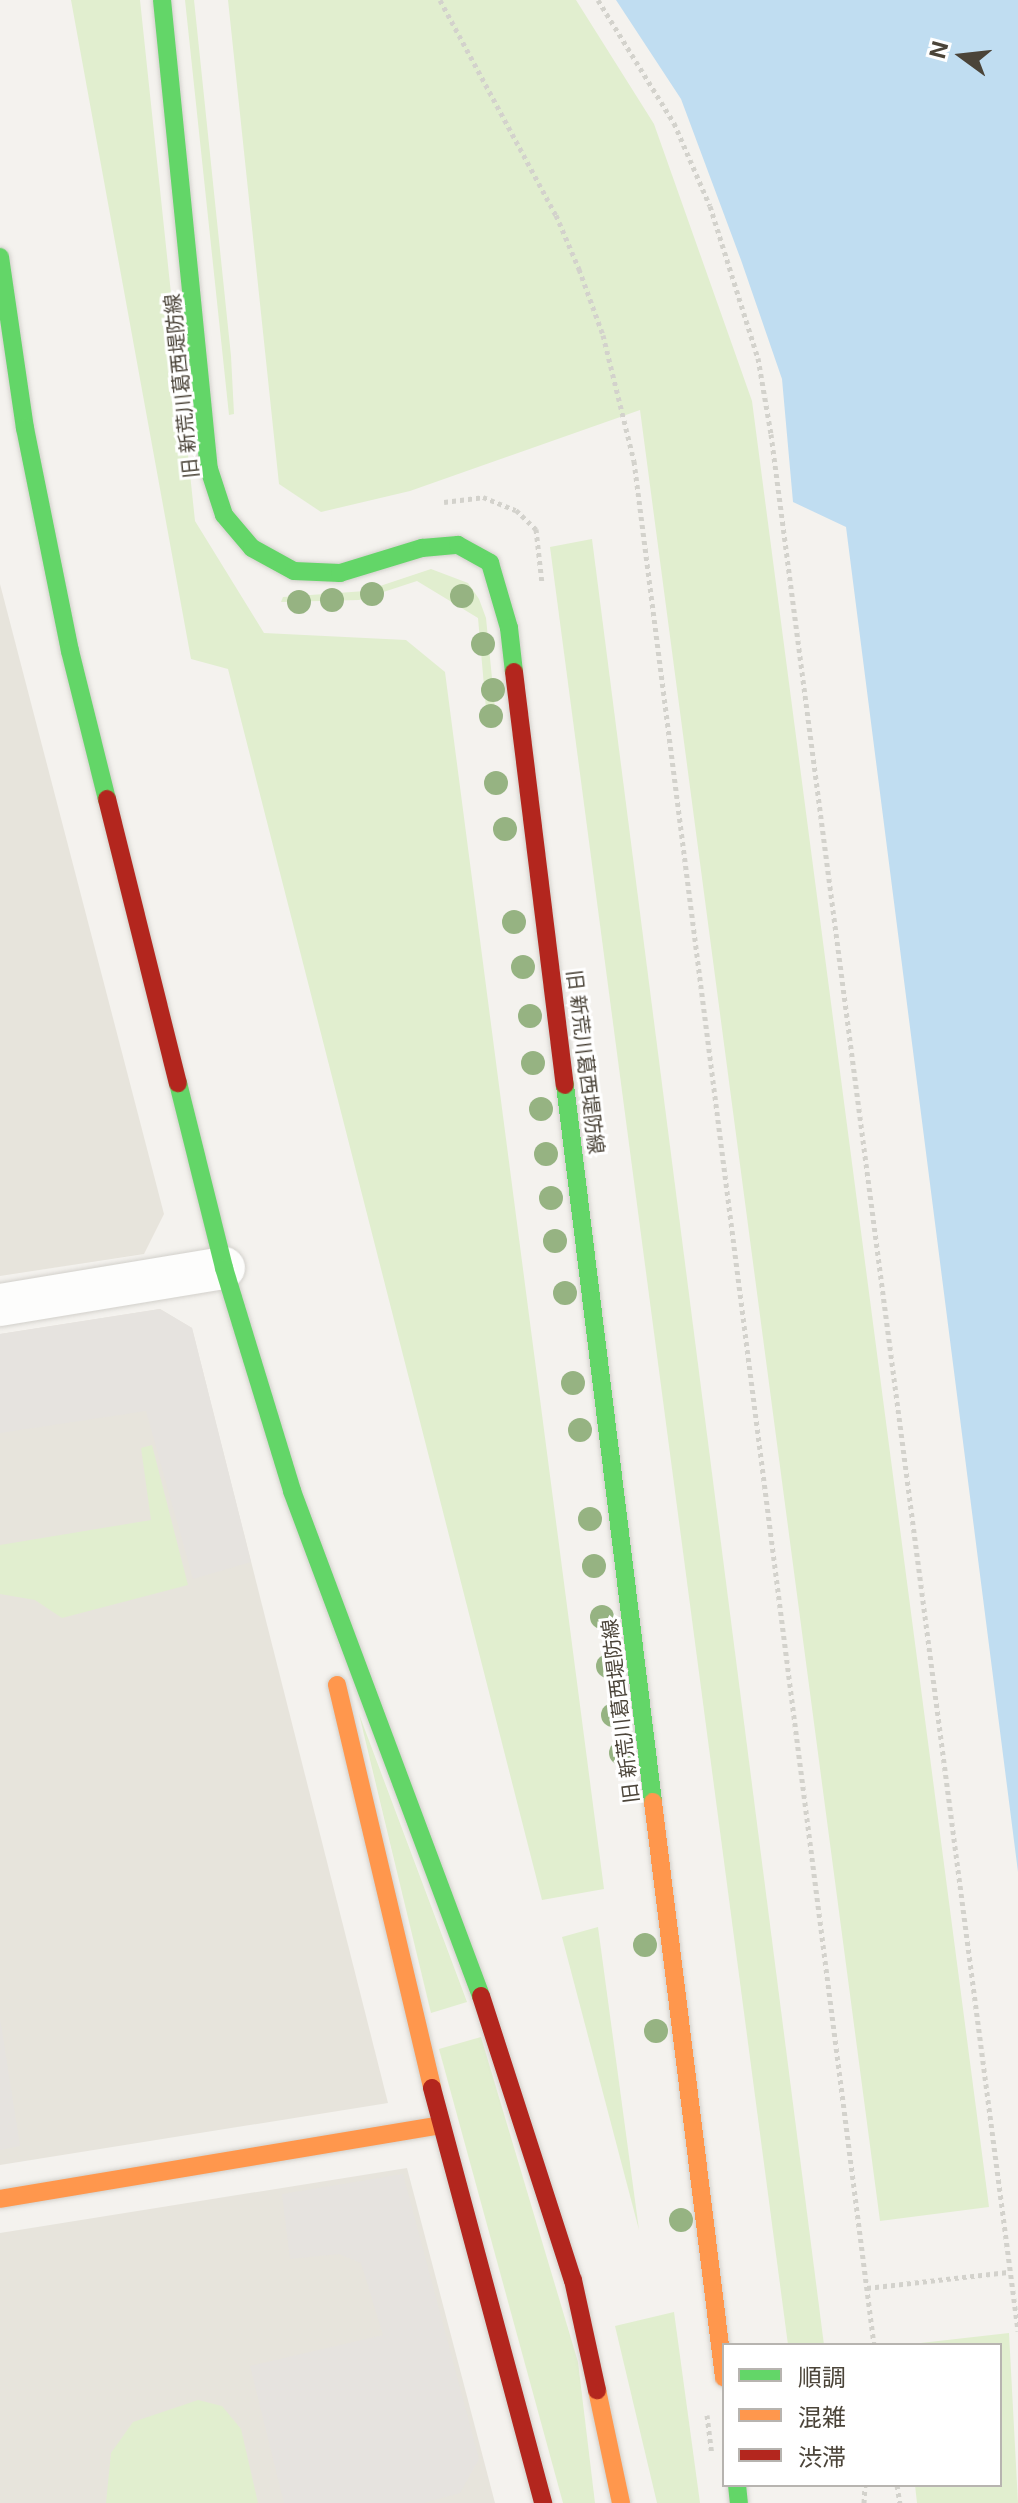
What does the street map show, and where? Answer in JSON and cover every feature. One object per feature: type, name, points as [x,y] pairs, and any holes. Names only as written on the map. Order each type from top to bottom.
[{"type":"street","name":"旧 新荒川葛西堤防線","points":[[162,0],[209,469],[224,515],[252,548],[294,571],[340,573],[422,548],[458,545],[490,563],[509,628],[722,2362]]},
{"type":"street","points":[[0,257],[25,428],[70,651],[224,1268],[292,1491],[488,2016],[573,2280],[621,2503]]},
{"type":"street","points":[[0,431],[25,428]]},
{"type":"street","points":[[0,1305],[224,1268]]},
{"type":"street","points":[[292,1491],[441,2125],[543,2503]]},
{"type":"street","points":[[0,2199],[441,2125]]},
{"type":"path","points":[[440,0],[556,215],[579,269],[603,335],[634,461],[874,2343]]},
{"type":"path","points":[[598,0],[674,123],[710,206],[758,358],[771,434],[1018,2331]]},
{"type":"path","points":[[867,2288],[1008,2272]]},
{"type":"shaded area","points":[[0,584],[164,1214],[144,1254],[0,1276]]},
{"type":"shaded area","points":[[160,1309],[192,1328],[388,2103],[0,2165],[0,1334]]},
{"type":"shaded area","points":[[160,1309],[192,1328],[251,1562],[193,1579],[146,1411],[0,1433],[0,1334]]},
{"type":"shaded area","points":[[0,2018],[20,2146],[0,2150]]},
{"type":"shaded area","points":[[407,2168],[495,2503],[0,2503],[0,2233]]},
{"type":"shaded area","points":[[403,2174],[479,2459],[460,2493],[424,2503],[284,2503],[250,2366],[383,2335],[361,2263],[339,2254],[290,2259],[282,2194]]},
{"type":"green space","points":[[71,0],[140,0],[195,521],[264,633],[406,640],[445,672],[604,1889],[542,1900],[228,669],[191,659]]},
{"type":"green space","points":[[185,0],[194,0],[231,356],[234,414],[229,415]]},
{"type":"green space","points":[[228,0],[576,0],[654,124],[752,401],[989,2207],[880,2221],[640,410],[410,491],[321,512],[279,484]]},
{"type":"green space","points":[[592,539],[824,2343],[788,2343],[550,547]]},
{"type":"green space","points":[[431,569],[468,583],[479,599],[486,618],[496,718],[487,720],[478,618],[417,581],[359,600],[281,602],[283,597],[365,591]]},
{"type":"green space","points":[[152,1445],[188,1585],[62,1618],[35,1600],[0,1594],[0,1545],[151,1520],[141,1448]]},
{"type":"green space","points":[[359,1714],[467,2002],[431,2013]]},
{"type":"green space","points":[[598,1927],[639,2230],[562,1937]]},
{"type":"green space","points":[[481,2037],[578,2362],[595,2503],[563,2503],[439,2049]]},
{"type":"green space","points":[[674,2312],[700,2503],[657,2503],[615,2326]]},
{"type":"green space","points":[[1009,2333],[1018,2503],[917,2503],[915,2487],[1002,2487],[1002,2343],[921,2343]]},
{"type":"green space","points":[[198,2400],[222,2406],[241,2429],[258,2503],[106,2503],[111,2453],[133,2422]]},
{"type":"water","points":[[616,0],[1018,0],[1018,1872],[846,527],[793,502],[782,379],[741,260],[681,99]]},
{"type":"traffic: fast","points":[[162,0],[209,469],[224,515],[252,548],[294,571],[340,573],[422,548],[458,545],[490,563],[509,628],[514,672]]},
{"type":"traffic: fast","points":[[0,257],[25,428],[70,651],[107,799]]},
{"type":"traffic: fast","points":[[178,1083],[224,1268],[292,1491],[481,1996]]},
{"type":"traffic: fast","points":[[565,1085],[653,1802]]},
{"type":"traffic: fast","points":[[737,2487],[739,2503]]},
{"type":"traffic: slow","points":[[337,1685],[432,2088]]},
{"type":"traffic: slow","points":[[653,1802],[722,2362]]},
{"type":"traffic: slow","points":[[0,2199],[441,2125]]},
{"type":"traffic: slow","points":[[597,2390],[621,2503]]},
{"type":"traffic: jam","points":[[514,672],[565,1085]]},
{"type":"traffic: jam","points":[[107,799],[178,1083]]},
{"type":"traffic: jam","points":[[481,1996],[573,2280],[597,2390]]},
{"type":"traffic: jam","points":[[432,2088],[543,2503]]}]
